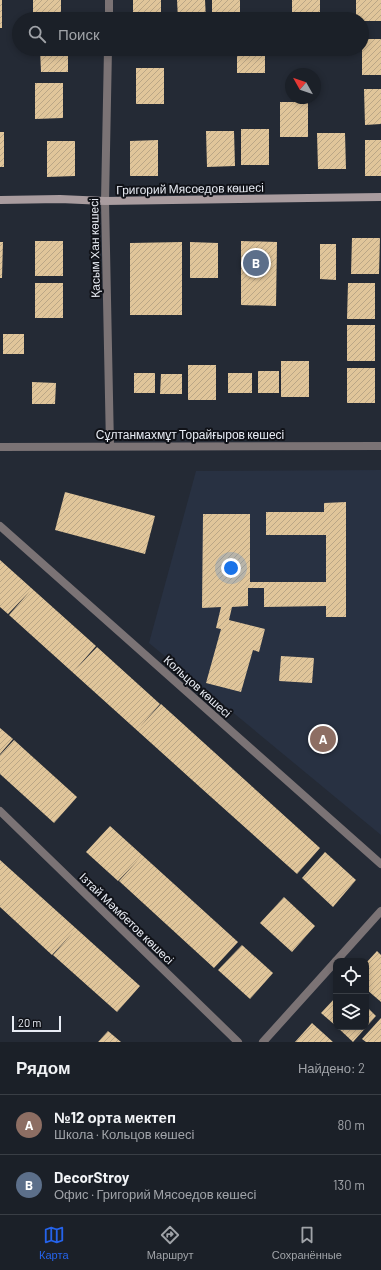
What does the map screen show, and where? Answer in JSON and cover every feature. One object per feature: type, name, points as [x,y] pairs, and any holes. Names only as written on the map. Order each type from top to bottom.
[{"type":"main road","name":"Григорий Мясоедов көшесі","points":[[0,200],[60,199],[105,201],[381,197]]},
{"type":"street","points":[[109,0],[109,12]]},
{"type":"street","name":"Қасым Хан көшесі","points":[[108,56],[105,201],[110,446]]},
{"type":"street","name":"Сұлтанмахмұт Торайғыров көшесі","points":[[0,446],[381,446]]},
{"type":"street","name":"Кольцов көшесі","points":[[0,526],[381,864]]},
{"type":"street","name":"Ізтай Мәмбетов көшесі","points":[[0,811],[238,1042]]},
{"type":"street","points":[[339,958],[381,911]]},
{"type":"street","points":[[263,1042],[333,964]]},
{"type":"shaded area","points":[[381,470],[381,835],[149,643],[196,471]]},
{"type":"building","points":[[0,0],[2,0],[2,28],[0,28]]},
{"type":"building","points":[[33,0],[61,0],[61,12],[33,12]]},
{"type":"building","points":[[133,0],[161,0],[161,12],[133,12]]},
{"type":"building","points":[[177,0],[205,0],[206,12],[178,12]]},
{"type":"building","points":[[212,0],[240,0],[240,12],[212,12]]},
{"type":"building","points":[[292,0],[320,0],[320,12],[292,12]]},
{"type":"building","points":[[356,0],[381,0],[381,21],[369,21],[369,12],[356,12]]},
{"type":"building","points":[[369,39],[381,39],[381,75],[362,75],[362,56],[369,56]]},
{"type":"building","points":[[40,56],[68,56],[68,72],[41,72]]},
{"type":"building","points":[[237,56],[265,56],[265,73],[237,73]]},
{"type":"building","points":[[136,68],[164,68],[164,104],[136,104]]},
{"type":"building","points":[[35,83],[63,83],[63,118],[35,119]]},
{"type":"building","points":[[364,89],[381,89],[381,124],[365,125]]},
{"type":"building","points":[[280,102],[285,102],[285,104],[308,104],[308,137],[280,137]]},
{"type":"building","points":[[241,129],[269,129],[269,165],[241,165]]},
{"type":"building","points":[[206,131],[234,131],[235,166],[207,167]]},
{"type":"building","points":[[0,132],[4,132],[4,167],[0,167]]},
{"type":"building","points":[[317,133],[345,133],[346,169],[318,169]]},
{"type":"building","points":[[158,140],[158,176],[130,176],[130,141]]},
{"type":"building","points":[[365,140],[381,140],[381,176],[365,176]]},
{"type":"building","points":[[47,141],[75,141],[75,176],[47,177]]},
{"type":"building","points":[[352,238],[380,238],[379,274],[351,274]]},
{"type":"building","points":[[35,241],[63,241],[63,276],[35,276]]},
{"type":"building","points":[[241,241],[277,242],[276,306],[241,305]]},
{"type":"building","points":[[0,242],[3,242],[2,278],[0,278]]},
{"type":"building","points":[[182,242],[182,315],[130,315],[130,243]]},
{"type":"building","points":[[190,242],[218,243],[218,278],[190,278]]},
{"type":"building","points":[[320,244],[336,244],[336,280],[320,279]]},
{"type":"building","points":[[35,283],[63,283],[63,318],[35,318]]},
{"type":"building","points":[[348,283],[375,283],[375,319],[347,319]]},
{"type":"building","points":[[347,325],[375,325],[375,361],[347,361]]},
{"type":"building","points":[[3,334],[24,334],[24,354],[3,354]]},
{"type":"building","points":[[281,361],[309,361],[309,397],[281,397]]},
{"type":"building","points":[[188,365],[216,365],[216,400],[188,400]]},
{"type":"building","points":[[347,368],[375,368],[375,403],[347,403]]},
{"type":"building","points":[[258,371],[279,371],[279,393],[258,393]]},
{"type":"building","points":[[134,373],[155,373],[155,393],[134,393]]},
{"type":"building","points":[[228,373],[252,373],[252,393],[228,393]]},
{"type":"building","points":[[161,374],[182,374],[182,394],[160,394]]},
{"type":"building","points":[[32,382],[56,383],[55,404],[32,404]]},
{"type":"building","points":[[65,492],[155,516],[145,554],[55,530]]},
{"type":"building","points":[[346,502],[346,617],[326,617],[326,606],[264,607],[264,588],[248,588],[248,606],[232,607],[229,620],[265,629],[259,652],[253,650],[241,692],[206,683],[221,629],[216,628],[221,607],[202,608],[203,514],[250,514],[250,582],[326,582],[326,535],[266,535],[266,512],[324,512],[324,503]]},
{"type":"building","points":[[0,560],[96,646],[75,670],[97,647],[160,704],[139,728],[161,704],[320,848],[297,874],[9,615],[30,591],[8,614],[0,607]]},
{"type":"building","points":[[281,656],[314,658],[312,683],[279,681]]},
{"type":"building","points":[[0,728],[13,739],[0,754]]},
{"type":"building","points":[[14,740],[77,797],[54,823],[0,774],[0,755]]},
{"type":"building","points":[[110,826],[238,942],[214,968],[119,881],[140,858],[118,881],[86,852]]},
{"type":"building","points":[[325,852],[356,880],[333,907],[302,878]]},
{"type":"building","points":[[0,860],[140,986],[117,1012],[53,955],[74,931],[52,955],[0,907]]},
{"type":"building","points":[[284,897],[315,926],[292,952],[260,923]]},
{"type":"building","points":[[242,945],[273,973],[250,999],[218,970]]},
{"type":"building","points":[[377,951],[381,955],[381,1002],[369,992],[369,960]]},
{"type":"building","points":[[333,1000],[333,1023],[321,1013]]},
{"type":"building","points":[[369,1009],[376,1016],[369,1024]]},
{"type":"building","points":[[381,1018],[381,1042],[366,1042],[362,1039]]},
{"type":"building","points":[[312,1023],[333,1042],[295,1042]]},
{"type":"building","points":[[340,1030],[364,1030],[353,1042]]},
{"type":"building","points":[[108,1031],[121,1042],[98,1042]]},
{"type":"place","name":"DecorStroy","points":[[256,263]]},
{"type":"place","name":"№12 орта мектеп","points":[[323,739]]}]
